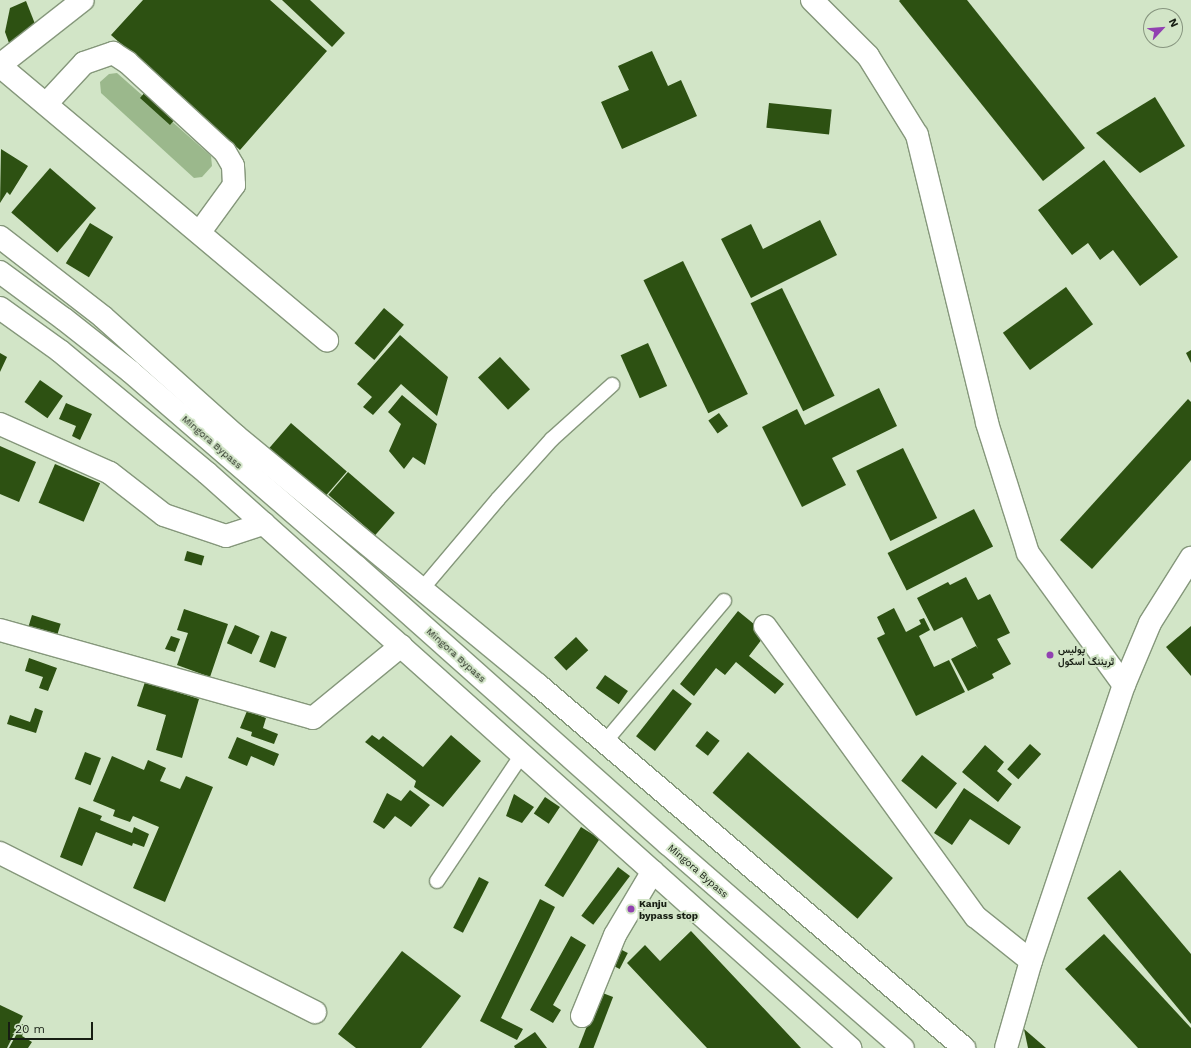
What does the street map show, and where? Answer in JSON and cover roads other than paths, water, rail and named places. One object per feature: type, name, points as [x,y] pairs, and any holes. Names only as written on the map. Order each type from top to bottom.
[{"type":"main road","points":[[83,0],[0,65],[327,340]]},
{"type":"main road","points":[[812,0],[868,56],[917,135],[987,423],[1028,553],[1124,685]]},
{"type":"main road","points":[[46,104],[84,63],[113,53],[127,62],[225,152],[233,166],[234,185],[199,233]]},
{"type":"main road","points":[[0,237],[103,317],[236,436],[348,531],[422,589],[964,1048]]},
{"type":"main road","name":"Mingora Bypass","points":[[0,272],[64,319],[137,377],[357,567],[668,844],[903,1048]]},
{"type":"main road","points":[[0,308],[66,356],[201,468],[521,756],[653,871],[850,1048]]},
{"type":"main road","points":[[0,424],[110,473],[164,515],[226,536],[264,524]]},
{"type":"main road","points":[[1006,1048],[1031,961],[1124,685],[1150,623],[1191,558]]},
{"type":"main road","points":[[765,626],[976,917],[1031,961]]},
{"type":"main road","points":[[0,630],[313,718],[400,646]]},
{"type":"main road","points":[[0,853],[167,939],[316,1012]]},
{"type":"main road","points":[[582,1016],[616,935],[653,871]]},
{"type":"lane","points":[[422,589],[498,499],[552,439],[612,385]]},
{"type":"lane","points":[[604,743],[724,601]]},
{"type":"lane","points":[[437,881],[521,756]]},
{"type":"place","name":"پولیس ٹریننگ اسکول","points":[[1050,655]]},
{"type":"place","name":"Kanju bypass stop","points":[[631,909]]}]
